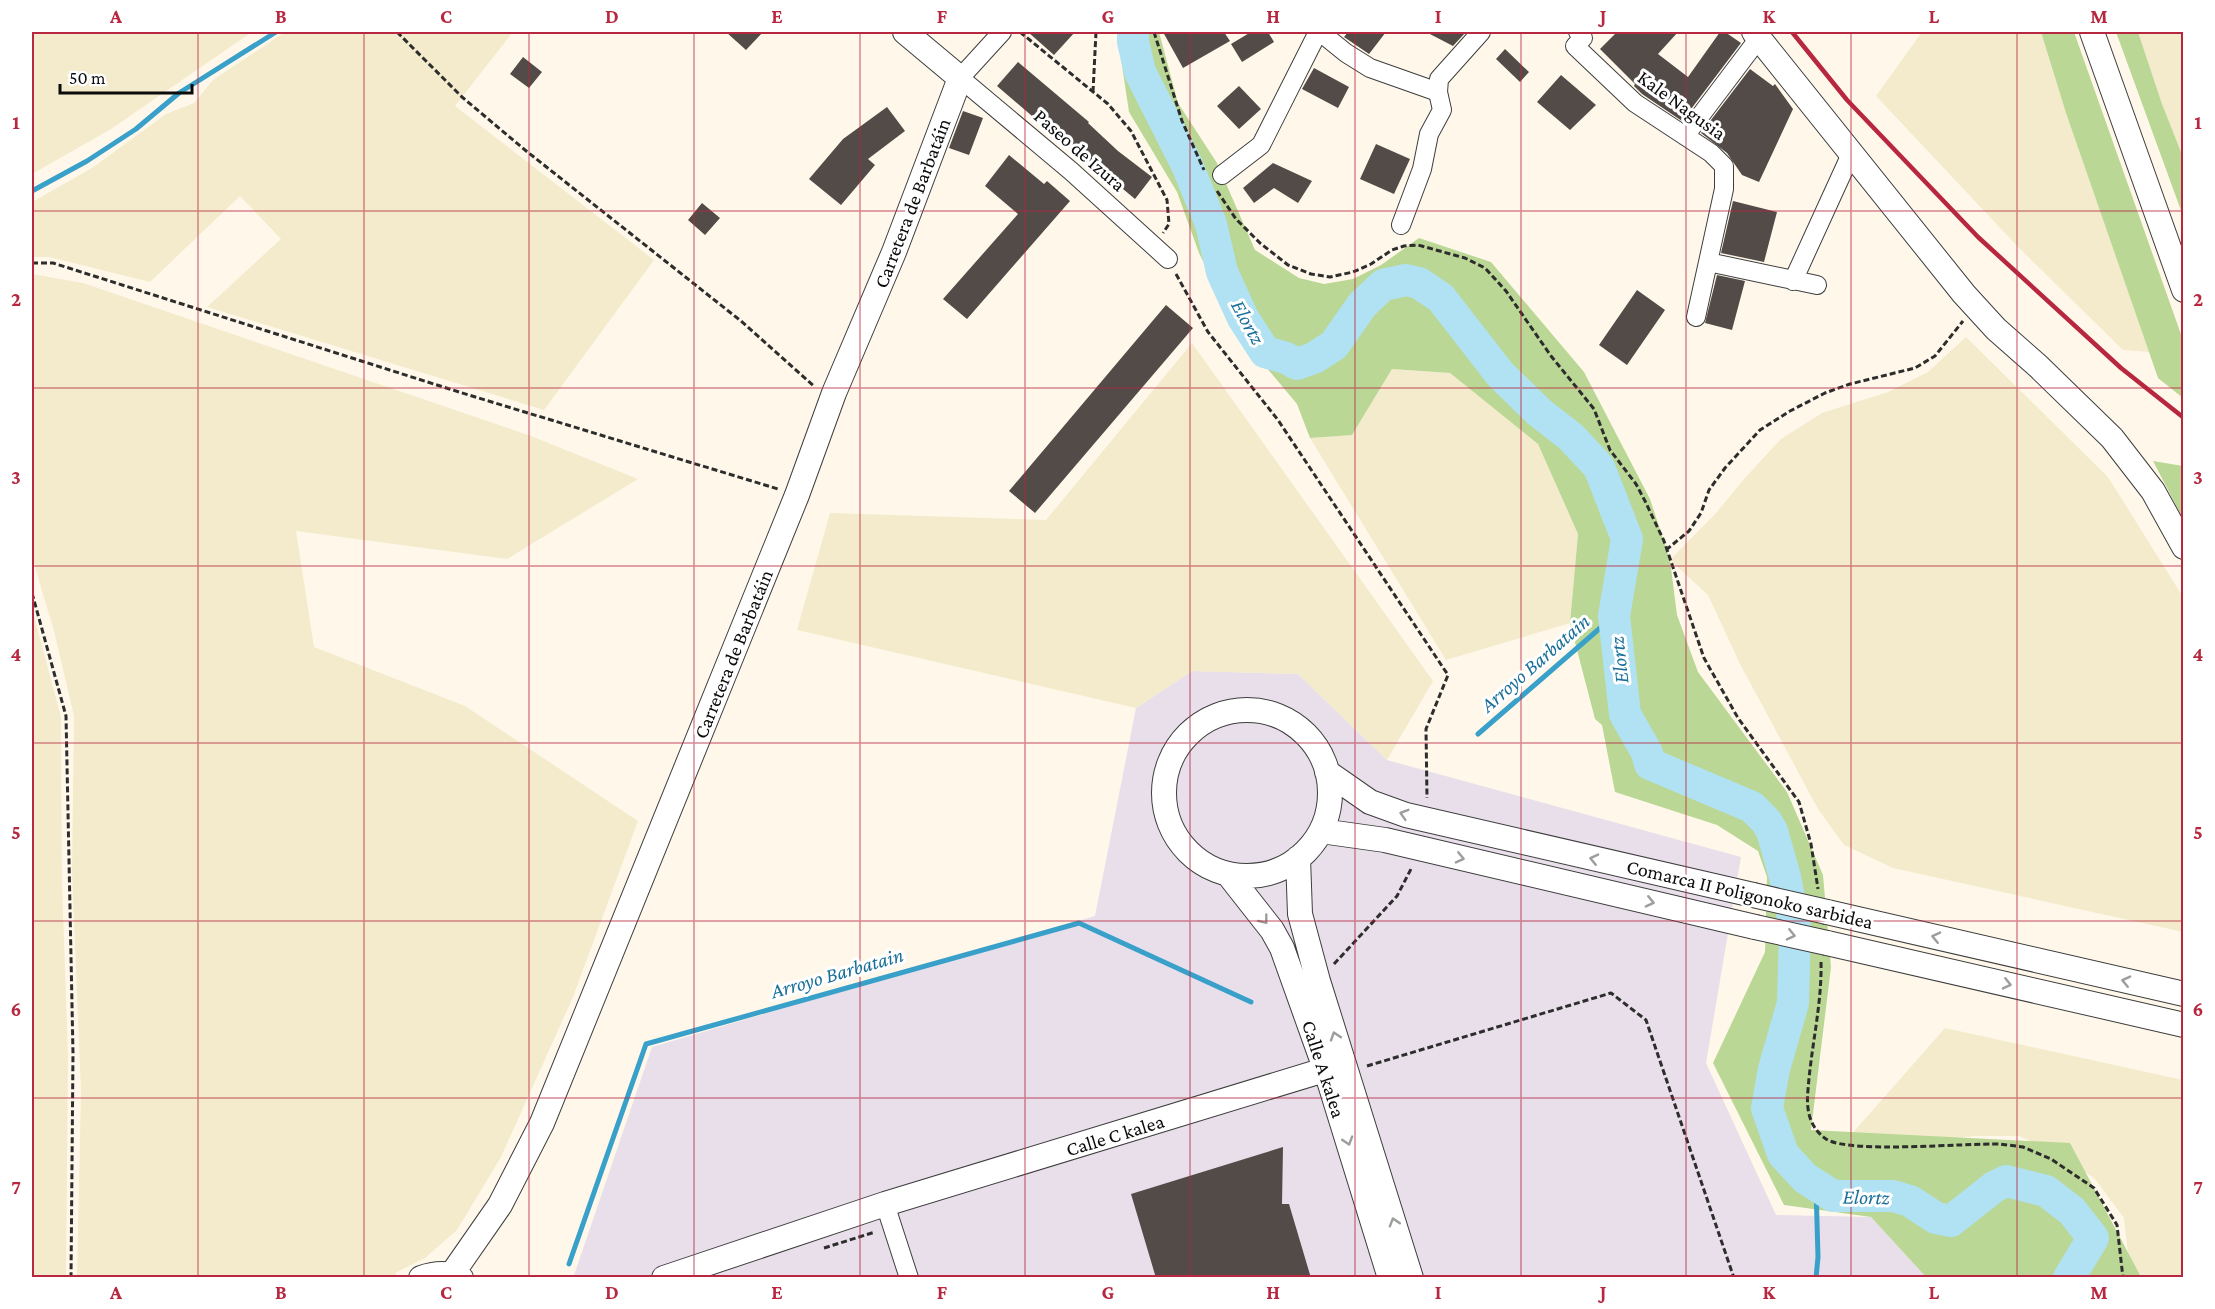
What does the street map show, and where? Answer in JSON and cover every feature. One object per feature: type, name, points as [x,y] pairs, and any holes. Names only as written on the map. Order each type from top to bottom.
[{"type":"street","points":[[905,32],[960,78]]},
{"type":"street","name":"Carretera de Barbatáin","points":[[456,1276],[500,1205],[542,1123],[797,495],[834,393],[894,252],[960,78],[1002,32]]},
{"type":"street","points":[[1214,179],[1261,145],[1319,32],[1370,68],[1438,93]]},
{"type":"street","points":[[1401,225],[1422,169],[1429,134],[1442,110],[1438,93],[1439,80],[1481,32]]},
{"type":"street","points":[[2092,32],[2184,290]]},
{"type":"street","name":"Kale Nagusia","points":[[1584,34],[1575,46],[1635,103],[1711,153],[1724,166],[1724,189],[1708,262]]},
{"type":"street","points":[[1685,136],[1756,35],[1974,305],[1996,329],[2112,438],[2153,491],[2184,547]]},
{"type":"street","name":"Paseo de Izura","points":[[960,78],[1071,171],[1168,259]]},
{"type":"street","points":[[1793,281],[1851,153]]},
{"type":"street","points":[[1696,317],[1708,262],[1817,285]]},
{"type":"street","points":[[1247,710],[1274,715],[1298,727],[1316,747],[1327,771],[1330,792],[1328,812],[1321,831],[1311,846],[1298,858],[1277,871],[1252,876],[1228,874],[1203,864],[1183,847],[1169,824],[1163,797],[1166,771],[1178,746],[1197,727],[1220,714],[1247,710]]},
{"type":"street","name":"Comarca II Poligonoko sarbidea","points":[[1327,771],[1370,802],[1406,815],[2184,994]]},
{"type":"street","name":"Comarca II Poligonoko sarbidea","points":[[1321,831],[1384,840],[2184,1025]]},
{"type":"street","name":"Calle A kalea","points":[[1298,858],[1300,914],[1318,981],[1335,1068],[1389,1278]]},
{"type":"street","name":"Calle A kalea","points":[[1228,874],[1272,930],[1282,948],[1335,1068],[1411,1278]]},
{"type":"street","name":"Calle C kalea","points":[[664,1278],[885,1204],[1335,1068]]},
{"type":"street","points":[[885,1204],[909,1278]]},
{"type":"street","points":[[421,1278],[437,1273],[456,1276]]},
{"type":"path","points":[[397,32],[462,97],[525,150],[741,321],[814,386],[834,393]]},
{"type":"path","points":[[1020,32],[1108,104],[1131,131],[1167,200],[1169,224],[1154,246]]},
{"type":"path","points":[[1093,92],[1096,32]]},
{"type":"path","points":[[1154,32],[1182,121],[1236,219],[1260,243],[1288,265],[1311,274],[1330,277],[1353,272],[1371,264],[1392,250],[1404,246],[1418,246],[1465,258],[1485,268],[1506,291],[1551,356],[1594,409],[1610,450],[1636,484],[1666,550],[1689,531],[1701,513],[1709,490],[1725,468],[1760,430],[1825,393],[1850,384],[1915,368],[1935,356],[1974,305]]},
{"type":"path","points":[[1168,259],[1208,332],[1278,420],[1448,675],[1426,729],[1427,798]]},
{"type":"path","points":[[32,263],[54,263],[448,389],[797,495]]},
{"type":"path","points":[[32,593],[66,716],[73,1053],[71,1278]]},
{"type":"path","points":[[1318,981],[1397,896],[1411,869]]},
{"type":"path","points":[[1335,1068],[1368,1067],[1611,993],[1646,1020],[1734,1278]]},
{"type":"shaded area","points":[[32,32],[252,32],[111,129],[32,174]]},
{"type":"shaded area","points":[[285,32],[513,32],[455,106],[654,260],[544,410],[207,307],[281,239],[240,196],[150,282],[49,257],[32,257],[32,202],[92,168],[166,114],[194,103],[213,80]]},
{"type":"shaded area","points":[[1922,32],[2041,32],[2066,113],[2149,352],[2123,350],[2019,248],[1876,96]]},
{"type":"shaded area","points":[[2138,32],[2183,32],[2183,157],[2162,104]]},
{"type":"shaded area","points":[[32,274],[83,283],[531,436],[638,479],[507,559],[296,531],[314,647],[465,706],[638,821],[573,997],[501,1157],[457,1230],[425,1258],[397,1272],[393,1277],[77,1277],[81,1092],[72,872],[74,716],[54,631],[32,557]]},
{"type":"shaded area","points":[[1966,337],[2108,477],[2183,597],[2183,932],[1893,868],[1844,845],[1818,809],[1740,664],[1708,595],[1670,560],[1716,513],[1781,439],[1822,413],[1888,392],[1928,372]]},
{"type":"shaded area","points":[[1192,343],[1433,681],[1387,760],[1298,674],[1192,671],[1136,708],[797,630],[830,513],[1046,520]]},
{"type":"shaded area","points":[[1392,369],[1450,373],[1538,444],[1578,534],[1570,623],[1446,660],[1310,438],[1352,435]]},
{"type":"shaded area","points":[[32,608],[61,717],[62,884],[68,1055],[66,1277],[32,1277]]},
{"type":"shaded area","points":[[1192,671],[1298,674],[1387,760],[1741,857],[1706,1063],[1776,1215],[1871,1217],[1926,1277],[573,1278],[652,1047],[1095,916],[1136,708]]},
{"type":"shaded area","points":[[1945,1028],[2183,1080],[2183,1277],[2133,1277],[2129,1263],[2124,1218],[2095,1179],[2063,1156],[2019,1136],[1975,1136],[1915,1142],[1850,1136]]},
{"type":"green space","points":[[1117,32],[1159,32],[1178,103],[1217,163],[1255,250],[1299,278],[1324,284],[1353,279],[1381,265],[1419,238],[1491,262],[1584,372],[1650,499],[1670,560],[1677,615],[1698,672],[1787,792],[1823,875],[1831,967],[1811,1130],[2070,1143],[2141,1277],[1926,1277],[1871,1217],[1784,1205],[1713,1063],[1765,952],[1767,877],[1758,851],[1717,825],[1615,792],[1602,725],[1595,719],[1570,623],[1578,534],[1538,444],[1450,373],[1392,369],[1352,435],[1310,438],[1297,404],[1240,336],[1199,253],[1177,192],[1129,112]]},
{"type":"green space","points":[[2041,32],[2074,32],[2183,340],[2183,398],[2158,378],[2066,113]]},
{"type":"green space","points":[[2116,32],[2138,32],[2162,104],[2183,157],[2183,216]]},
{"type":"green space","points":[[2153,461],[2183,466],[2183,520],[2180,513]]},
{"type":"building","points":[[726,32],[763,32],[746,50]]},
{"type":"building","points":[[1028,32],[1075,32],[1054,55]]},
{"type":"building","points":[[1163,32],[1224,32],[1230,41],[1183,68]]},
{"type":"building","points":[[1251,32],[1268,32],[1274,42],[1242,62],[1231,44]]},
{"type":"building","points":[[1348,32],[1386,32],[1369,54],[1344,37]]},
{"type":"building","points":[[1426,32],[1466,32],[1453,46]]},
{"type":"building","points":[[1617,32],[1678,32],[1658,54],[1688,77],[1720,32],[1725,32],[1741,43],[1682,121],[1642,94],[1600,49]]},
{"type":"building","points":[[1505,49],[1529,72],[1520,82],[1496,59]]},
{"type":"building","points":[[523,57],[542,72],[529,88],[510,74]]},
{"type":"building","points":[[1018,62],[1089,122],[1118,151],[1152,177],[1135,199],[1069,144],[1067,146],[997,86]]},
{"type":"building","points":[[1314,68],[1349,87],[1338,108],[1302,89]]},
{"type":"building","points":[[1750,69],[1773,86],[1775,84],[1793,109],[1759,182],[1742,175],[1727,153],[1701,133]]},
{"type":"building","points":[[1561,75],[1596,105],[1570,130],[1537,102]]},
{"type":"building","points":[[1239,86],[1261,109],[1239,129],[1217,106]]},
{"type":"building","points":[[887,107],[905,131],[868,159],[875,165],[841,205],[809,179],[843,139]]},
{"type":"building","points":[[963,111],[983,118],[969,155],[949,148]]},
{"type":"building","points":[[1376,144],[1410,159],[1394,194],[1360,179]]},
{"type":"building","points":[[1009,155],[1044,184],[1047,181],[1070,201],[967,319],[943,299],[1018,214],[985,186]]},
{"type":"building","points":[[1273,163],[1312,181],[1298,203],[1274,188],[1254,203],[1243,188]]},
{"type":"building","points":[[1733,201],[1777,212],[1764,262],[1721,253]]},
{"type":"building","points":[[702,203],[720,218],[705,235],[688,220]]},
{"type":"building","points":[[1717,275],[1745,281],[1732,330],[1705,323]]},
{"type":"building","points":[[1637,290],[1665,310],[1627,365],[1599,345]]},
{"type":"building","points":[[1166,305],[1193,328],[1035,513],[1009,491]]},
{"type":"building","points":[[1283,1147],[1282,1204],[1289,1204],[1311,1278],[1156,1278],[1131,1194]]},
{"type":"waterway","points":[[32,191],[87,161],[136,129],[179,93],[276,32]]},
{"type":"waterway","name":"Elortz","points":[[1133,32],[1140,72],[1187,165],[1211,224],[1222,272],[1243,318],[1265,352],[1297,364],[1314,358],[1334,345],[1362,305],[1383,285],[1406,280],[1419,283],[1441,298],[1500,374],[1539,412],[1571,437],[1599,467],[1627,539],[1614,616],[1625,714],[1647,753],[1650,764],[1752,807],[1766,821],[1772,831],[1785,877],[1795,928],[1793,1003],[1774,1069],[1767,1108],[1783,1154],[1805,1178],[1833,1196],[1893,1196],[1910,1201],[1936,1218],[1951,1221],[1994,1187],[2006,1181],[2046,1191],[2072,1211],[2093,1238],[2069,1278]]},
{"type":"waterway","name":"Arroyo Barbatain","points":[[1478,734],[1614,616]]},
{"type":"waterway","name":"Arroyo Barbatain","points":[[569,1264],[646,1044],[1079,923],[1251,1002]]},
{"type":"waterway","points":[[1816,1187],[1818,1257],[1816,1278]]},
{"type":"railway","points":[[1792,32],[1847,100],[1978,237],[2121,368],[2184,418]]}]
